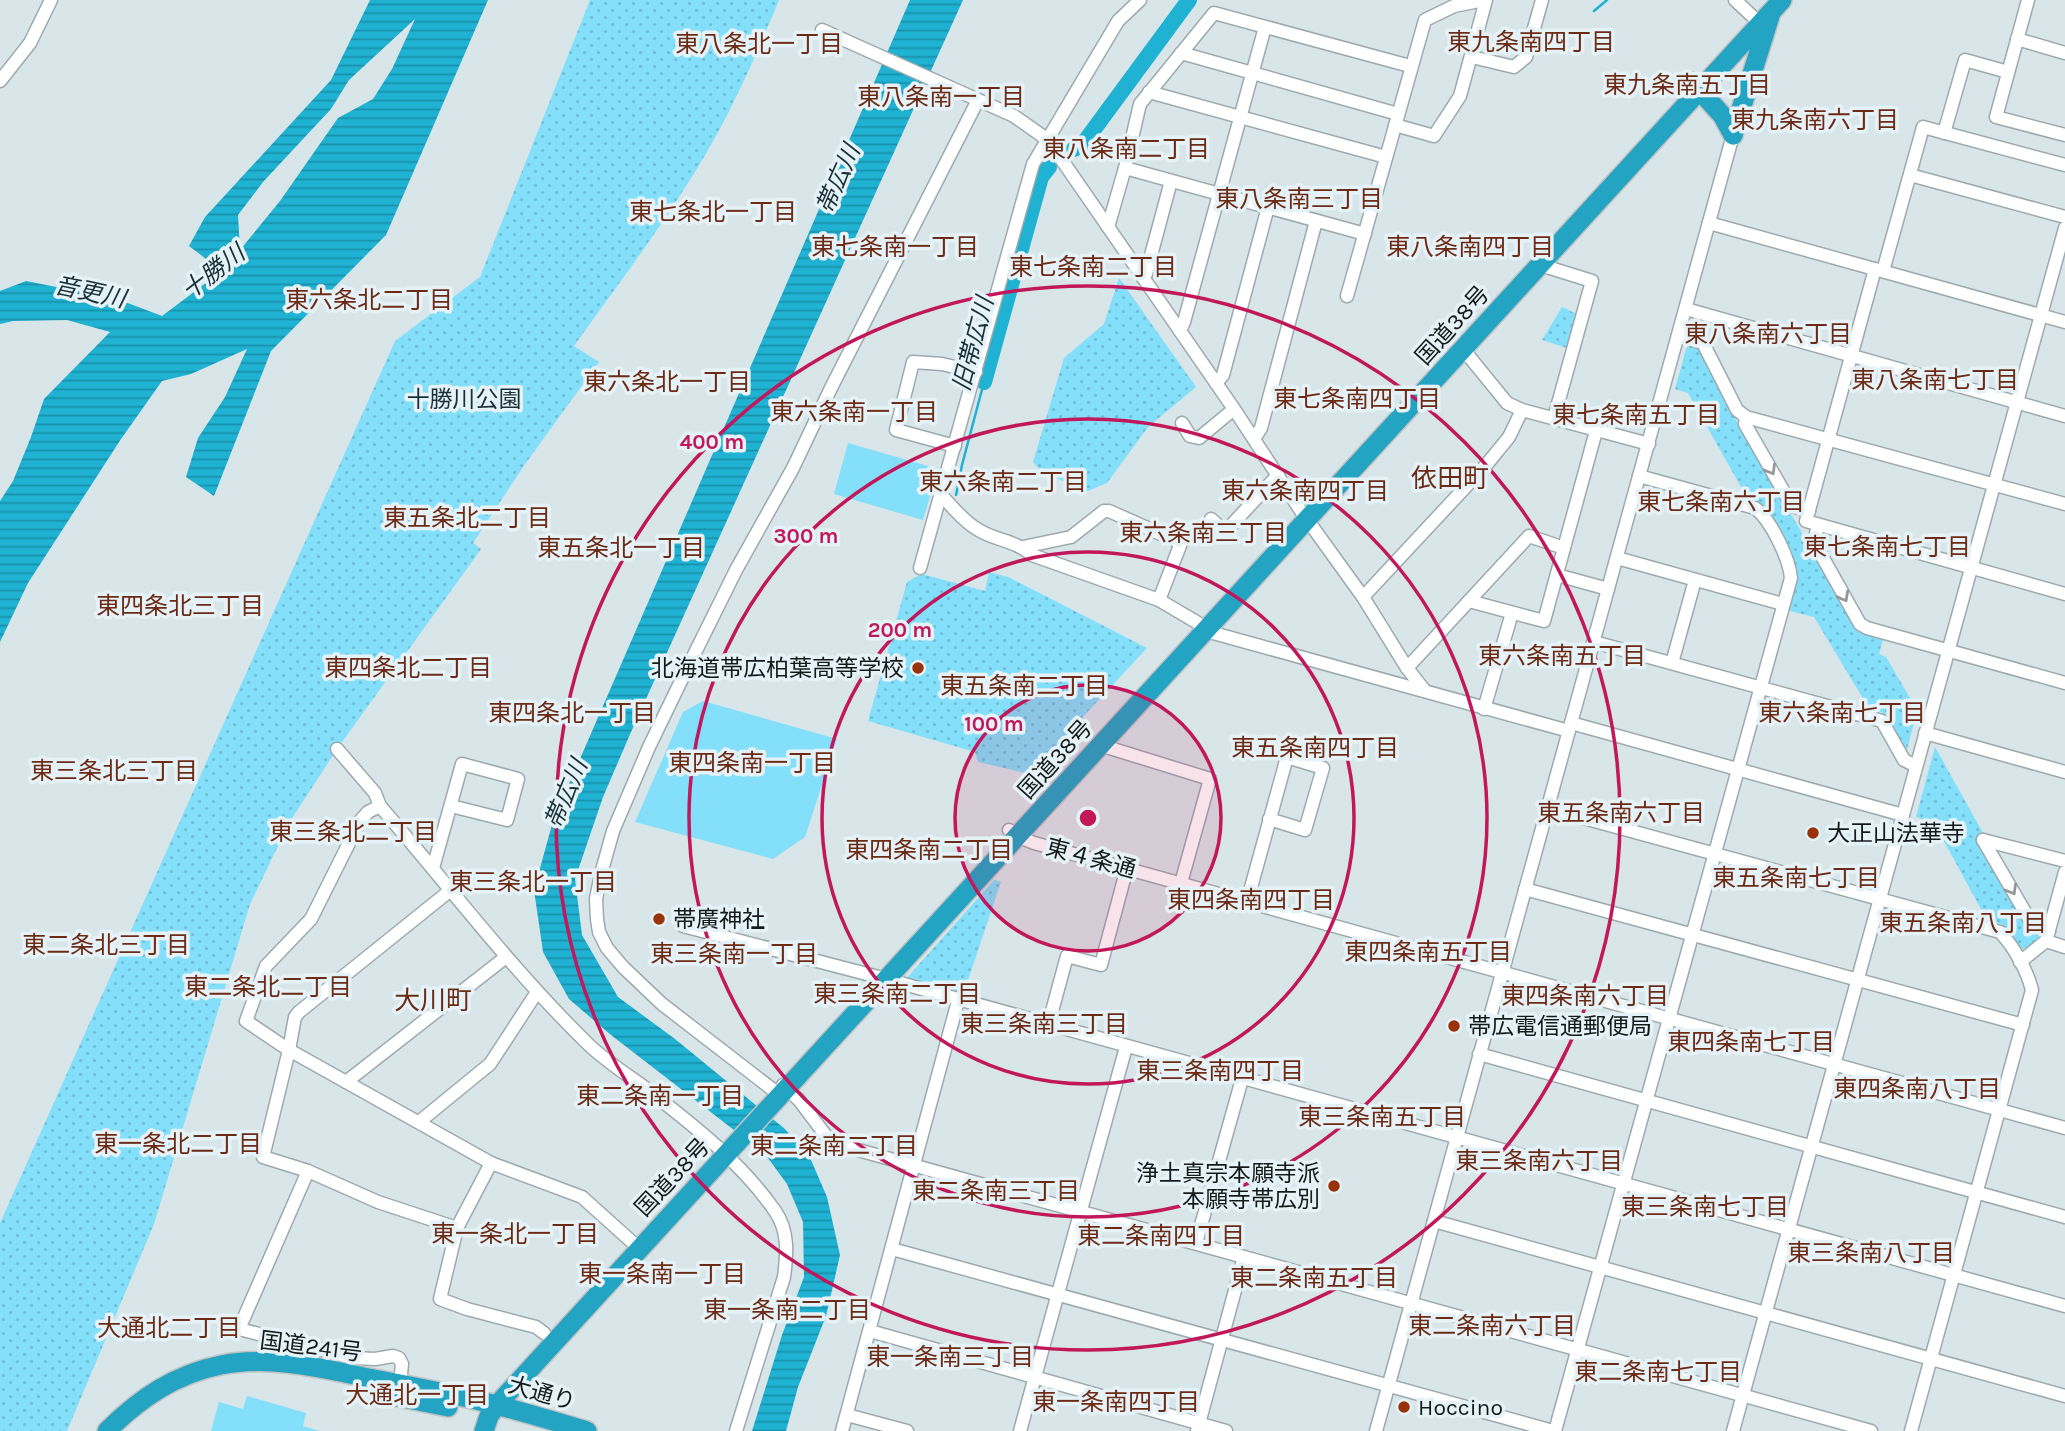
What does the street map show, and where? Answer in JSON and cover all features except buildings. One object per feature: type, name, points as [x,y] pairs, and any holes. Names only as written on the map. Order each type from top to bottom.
[{"type":"highway","name":"国道38号","points":[[1304,515],[1543,262],[1752,16],[1773,4]]},
{"type":"highway","name":"国道38号","points":[[484,1417],[1651,130],[1773,4]]},
{"type":"highway","points":[[1733,135],[1773,4]]},
{"type":"highway","points":[[1696,85],[1722,115],[1733,135]]},
{"type":"highway","name":"国道38号","points":[[1013,833],[1100,745],[1202,627]]},
{"type":"highway","name":"国道38号","points":[[484,1417],[544,1333],[726,1149]]},
{"type":"highway","name":"国道241号","points":[[107,1431],[130,1409],[172,1382],[220,1365],[264,1361],[400,1384],[484,1417]]},
{"type":"highway","name":"国道241号","points":[[125,1431],[143,1414],[176,1393],[208,1382],[261,1374],[306,1379],[484,1417]]},
{"type":"highway","name":"大通り","points":[[484,1417],[543,1431]]},
{"type":"highway","name":"大通り","points":[[484,1417],[587,1431]]},
{"type":"street","points":[[0,81],[30,43],[51,0]]},
{"type":"street","points":[[920,568],[1033,164],[1118,21],[1140,0]]},
{"type":"street","points":[[1181,53],[1396,119],[1434,136],[1460,96],[1485,0],[1454,6],[1425,20],[1410,66],[1396,119],[1386,157],[1365,234],[1347,296]]},
{"type":"street","points":[[1472,57],[1514,67],[1526,57],[1542,0]]},
{"type":"street","points":[[1735,0],[1752,16]]},
{"type":"street","points":[[2026,1],[1996,117],[2065,135]]},
{"type":"street","points":[[1108,227],[1140,104],[1214,13],[1410,66]]},
{"type":"street","points":[[1180,331],[1265,27]]},
{"type":"street","points":[[822,30],[1014,116],[1048,140],[1425,691]]},
{"type":"street","points":[[2017,39],[2065,53]]},
{"type":"street","points":[[1944,132],[1965,60],[2008,72]]},
{"type":"street","points":[[1149,92],[1386,157]]},
{"type":"street","points":[[975,99],[793,468],[736,570],[674,694],[612,831],[596,899],[599,932],[607,948],[662,1004],[799,1100],[830,1141],[1871,1431]]},
{"type":"street","points":[[2065,165],[1923,127],[1852,357],[1806,521],[2065,594]]},
{"type":"street","points":[[1376,1431],[1733,135]]},
{"type":"street","points":[[1125,169],[1365,234]]},
{"type":"street","points":[[1910,175],[2065,217]]},
{"type":"street","points":[[1143,278],[1171,181]]},
{"type":"street","points":[[1216,383],[1223,375],[1268,207]]},
{"type":"street","points":[[1254,439],[1261,428],[1316,221]]},
{"type":"street","points":[[1709,223],[2065,321]]},
{"type":"street","points":[[1733,1431],[2065,228]]},
{"type":"street","points":[[1543,262],[1547,267],[1592,281],[1554,418]]},
{"type":"street","points":[[1686,309],[2065,416]]},
{"type":"street","points":[[1678,336],[1703,343],[1737,410],[1746,418],[2065,504]]},
{"type":"street","points":[[1463,349],[1507,403],[1522,410],[1649,444]]},
{"type":"street","points":[[955,446],[895,430],[914,362],[942,364],[976,372]]},
{"type":"street","points":[[1182,424],[1190,436],[1199,438],[1234,409]]},
{"type":"street","points":[[1363,597],[1487,464],[1509,436],[1522,410]]},
{"type":"street","points":[[1746,418],[1745,424],[1791,506],[1808,511]]},
{"type":"street","points":[[1469,601],[1544,621],[1596,430]]},
{"type":"street","points":[[1211,519],[1225,532],[1278,475]]},
{"type":"street","points":[[892,1249],[1554,1431],[1791,578],[1789,565],[1763,515],[1755,508],[1639,476]]},
{"type":"street","points":[[940,495],[975,528],[1023,547],[1032,555],[1159,600],[1202,627],[1484,709],[1570,727],[1903,816]]},
{"type":"street","points":[[1023,547],[1071,537],[1104,511],[1109,511],[1181,543],[1159,600]]},
{"type":"street","points":[[1818,525],[1814,542],[1860,624],[2065,683]]},
{"type":"street","points":[[1407,668],[1529,536],[1564,548]]},
{"type":"street","points":[[1617,558],[1783,604]]},
{"type":"street","points":[[1557,575],[1608,589]]},
{"type":"street","points":[[1672,663],[1695,580]]},
{"type":"street","points":[[1484,709],[1511,612]]},
{"type":"street","points":[[1594,642],[1882,721],[1904,760],[1916,766]]},
{"type":"street","points":[[1925,733],[2065,772]]},
{"type":"street","points":[[1100,745],[1210,779],[1181,883]]},
{"type":"street","points":[[337,749],[375,793],[380,806],[537,992],[592,1048],[726,1149],[777,1213],[785,1235],[787,1252],[784,1277],[736,1431]]},
{"type":"street","points":[[1247,902],[1269,819],[1287,757],[1323,768],[1305,830],[1269,819]]},
{"type":"street","points":[[433,868],[463,764],[518,779],[507,820],[451,806]]},
{"type":"street","points":[[380,806],[368,811],[360,821],[311,919],[266,966],[246,1021],[289,1050],[491,1163],[582,1197],[632,1242]]},
{"type":"street","points":[[1547,808],[2000,932],[2020,962],[2032,990],[1911,1431]]},
{"type":"street","name":"東４条通","points":[[1013,833],[1247,902],[2065,1128]]},
{"type":"street","points":[[2065,861],[1983,840],[2032,924],[2065,947]]},
{"type":"street","points":[[1048,1026],[1067,956],[1101,965],[1127,868]]},
{"type":"street","points":[[2020,962],[2047,936],[2065,872]]},
{"type":"street","points":[[452,889],[295,1017],[263,1157],[308,1171],[378,1202],[457,1228]]},
{"type":"street","points":[[1525,889],[2023,1025]]},
{"type":"street","points":[[683,926],[2065,1306]]},
{"type":"street","points":[[346,1082],[506,957]]},
{"type":"street","points":[[419,1122],[490,1064],[537,992]]},
{"type":"street","points":[[842,1431],[958,1000]]},
{"type":"street","points":[[1020,1431],[1126,1047]]},
{"type":"street","points":[[1479,1054],[2065,1217]]},
{"type":"street","points":[[1196,1244],[1242,1079]]},
{"type":"street","points":[[491,1163],[457,1228],[440,1299],[536,1327],[544,1333]]},
{"type":"street","points":[[308,1171],[239,1329],[353,1358],[399,1358],[402,1364],[400,1384]]},
{"type":"street","points":[[1434,1221],[2065,1396]]},
{"type":"street","points":[[1198,1427],[1244,1257]]},
{"type":"street","points":[[870,1331],[1035,1377],[1198,1427],[1227,1431]]},
{"type":"street","points":[[847,1415],[906,1431]]},
{"type":"green space","name":"十勝川公園","points":[[590,0],[779,0],[716,136],[648,243],[574,346],[599,362],[523,467],[473,543],[481,549],[337,749],[289,823],[250,904],[154,1224],[67,1431],[0,1431],[0,1223],[395,341],[480,277]]},
{"type":"green space","points":[[1119,278],[1196,387],[1148,427],[1107,483],[1085,492],[1040,470],[1033,462],[1064,358],[1104,324]]},
{"type":"green space","points":[[1562,307],[1577,314],[1567,348],[1542,340]]},
{"type":"green space","points":[[1688,342],[1701,347],[1736,420],[1859,631],[1883,639],[1879,654],[1886,657],[1917,710],[1907,750],[1882,712],[1870,710],[1814,617],[1786,610],[1796,572],[1763,507],[1750,503],[1688,393],[1675,389]]},
{"type":"green space","points":[[848,443],[938,469],[923,520],[834,494]]},
{"type":"green space","points":[[989,572],[1008,577],[1147,648],[1030,774],[978,762],[975,752],[868,721],[907,582],[922,574],[985,591]]},
{"type":"green space","points":[[703,701],[837,739],[805,837],[773,859],[635,822],[683,712]]},
{"type":"green space","points":[[1935,747],[1983,833],[1976,839],[2032,931],[2040,938],[2029,947],[2020,950],[2002,924],[1988,922],[1934,823],[1916,817]]},
{"type":"green space","points":[[994,880],[1001,882],[963,995],[906,979]]},
{"type":"green space","points":[[247,1396],[306,1413],[303,1426],[319,1431],[211,1431],[219,1402],[243,1409]]},
{"type":"water","points":[[370,0],[488,0],[386,235],[271,351],[214,496],[186,477],[198,438],[225,397],[247,349],[191,374],[162,381],[121,439],[28,583],[0,642],[0,501],[13,481],[44,399],[110,332],[67,320],[13,321],[0,324],[0,291],[26,281],[117,299],[162,316],[222,271],[189,246],[205,217],[331,80]],"holes":[[[415,19],[392,69],[373,99],[338,118],[280,201],[240,250],[238,215],[263,182],[331,109],[349,80]]]},
{"type":"water","name":"帯広川","points":[[910,0],[963,0],[631,732],[603,797],[575,879],[582,935],[618,997],[675,1039],[785,1129],[811,1160],[827,1197],[840,1255],[826,1316],[798,1387],[786,1431],[752,1431],[782,1335],[804,1277],[803,1222],[787,1184],[765,1154],[611,1035],[569,999],[543,952],[534,890],[553,821]]},
{"type":"waterway","name":"旧帯広川","points":[[1074,149],[1083,144],[1189,0]]},
{"type":"waterway","points":[[1594,11],[1607,0]]},
{"type":"waterway","name":"旧帯広川","points":[[984,382],[1041,177],[1049,167]]},
{"type":"waterway","name":"旧帯広川","points":[[956,495],[984,382]]},
{"type":"place","name":"北海道帯広柏葉高等学校","points":[[918,668]]},
{"type":"place","name":"大正山法華寺","points":[[1813,833]]},
{"type":"place","name":"帯廣神社","points":[[659,919]]},
{"type":"place","name":"帯広電信通郵便局","points":[[1454,1026]]},
{"type":"place","name":"浄土真宗本願寺派 本願寺帯広別","points":[[1334,1186]]},
{"type":"place","name":"Hoccino","points":[[1404,1407]]},
{"type":"district","name":"東九条南四丁目","points":[[1531,42]]},
{"type":"district","name":"東八条北一丁目","points":[[759,44]]},
{"type":"district","name":"東九条南五丁目","points":[[1687,85]]},
{"type":"district","name":"東八条南一丁目","points":[[941,97]]},
{"type":"district","name":"東九条南六丁目","points":[[1815,120]]},
{"type":"district","name":"東八条南二丁目","points":[[1126,149]]},
{"type":"district","name":"東八条南三丁目","points":[[1299,199]]},
{"type":"district","name":"東七条北一丁目","points":[[713,212]]},
{"type":"district","name":"東七条南一丁目","points":[[895,247]]},
{"type":"district","name":"東八条南四丁目","points":[[1470,247]]},
{"type":"district","name":"東七条南二丁目","points":[[1093,267]]},
{"type":"district","name":"東六条北二丁目","points":[[369,300]]},
{"type":"district","name":"東八条南六丁目","points":[[1768,334]]},
{"type":"district","name":"東八条南七丁目","points":[[1935,380]]},
{"type":"district","name":"東六条北一丁目","points":[[667,382]]},
{"type":"district","name":"東七条南四丁目","points":[[1357,399]]},
{"type":"district","name":"東六条南一丁目","points":[[854,412]]},
{"type":"district","name":"東七条南五丁目","points":[[1636,415]]},
{"type":"district","name":"依田町","points":[[1450,478]]},
{"type":"district","name":"東六条南二丁目","points":[[1003,482]]},
{"type":"district","name":"東六条南四丁目","points":[[1305,491]]},
{"type":"district","name":"東七条南六丁目","points":[[1721,502]]},
{"type":"district","name":"東五条北二丁目","points":[[467,518]]},
{"type":"district","name":"東六条南三丁目","points":[[1203,533]]},
{"type":"district","name":"東七条南七丁目","points":[[1887,547]]},
{"type":"district","name":"東五条北一丁目","points":[[621,548]]},
{"type":"district","name":"東四条北三丁目","points":[[180,606]]},
{"type":"district","name":"東六条南五丁目","points":[[1562,656]]},
{"type":"district","name":"東四条北二丁目","points":[[408,668]]},
{"type":"district","name":"東五条南二丁目","points":[[1024,686]]},
{"type":"district","name":"東四条北一丁目","points":[[572,713]]},
{"type":"district","name":"東六条南七丁目","points":[[1842,713]]},
{"type":"district","name":"東五条南四丁目","points":[[1315,748]]},
{"type":"district","name":"東四条南一丁目","points":[[752,763]]},
{"type":"district","name":"東三条北三丁目","points":[[114,771]]},
{"type":"district","name":"東五条南六丁目","points":[[1621,813]]},
{"type":"district","name":"東三条北二丁目","points":[[353,832]]},
{"type":"district","name":"東四条南二丁目","points":[[929,850]]},
{"type":"district","name":"東五条南七丁目","points":[[1796,878]]},
{"type":"district","name":"東三条北一丁目","points":[[533,882]]},
{"type":"district","name":"東四条南四丁目","points":[[1251,900]]},
{"type":"district","name":"東五条南八丁目","points":[[1963,923]]},
{"type":"district","name":"東二条北三丁目","points":[[106,945]]},
{"type":"district","name":"東四条南五丁目","points":[[1428,952]]},
{"type":"district","name":"東三条南一丁目","points":[[734,954]]},
{"type":"district","name":"東二条北二丁目","points":[[268,987]]},
{"type":"district","name":"東三条南二丁目","points":[[897,994]]},
{"type":"district","name":"東四条南六丁目","points":[[1585,996]]},
{"type":"district","name":"大川町","points":[[433,1000]]},
{"type":"district","name":"東三条南三丁目","points":[[1044,1024]]},
{"type":"district","name":"東四条南七丁目","points":[[1751,1042]]},
{"type":"district","name":"東三条南四丁目","points":[[1220,1071]]},
{"type":"district","name":"東四条南八丁目","points":[[1917,1089]]},
{"type":"district","name":"東二条南一丁目","points":[[660,1096]]},
{"type":"district","name":"東三条南五丁目","points":[[1382,1117]]},
{"type":"district","name":"東一条北二丁目","points":[[178,1144]]},
{"type":"district","name":"東二条南二丁目","points":[[834,1146]]},
{"type":"district","name":"東三条南六丁目","points":[[1539,1161]]},
{"type":"district","name":"東二条南三丁目","points":[[996,1191]]},
{"type":"district","name":"東三条南七丁目","points":[[1705,1207]]},
{"type":"district","name":"東一条北一丁目","points":[[515,1234]]},
{"type":"district","name":"東二条南四丁目","points":[[1161,1236]]},
{"type":"district","name":"東三条南八丁目","points":[[1871,1253]]},
{"type":"district","name":"東一条南一丁目","points":[[662,1274]]},
{"type":"district","name":"東二条南五丁目","points":[[1314,1278]]},
{"type":"district","name":"東一条南二丁目","points":[[787,1310]]},
{"type":"district","name":"東二条南六丁目","points":[[1492,1326]]},
{"type":"district","name":"大通北二丁目","points":[[169,1328]]},
{"type":"district","name":"東一条南三丁目","points":[[950,1357]]},
{"type":"district","name":"東二条南七丁目","points":[[1658,1372]]},
{"type":"district","name":"大通北一丁目","points":[[417,1395]]},
{"type":"district","name":"東一条南四丁目","points":[[1116,1402]]},
{"type":"water label","name":"十勝川","points":[[213,272]]},
{"type":"water label","name":"音更川","points":[[90,292]]}]
